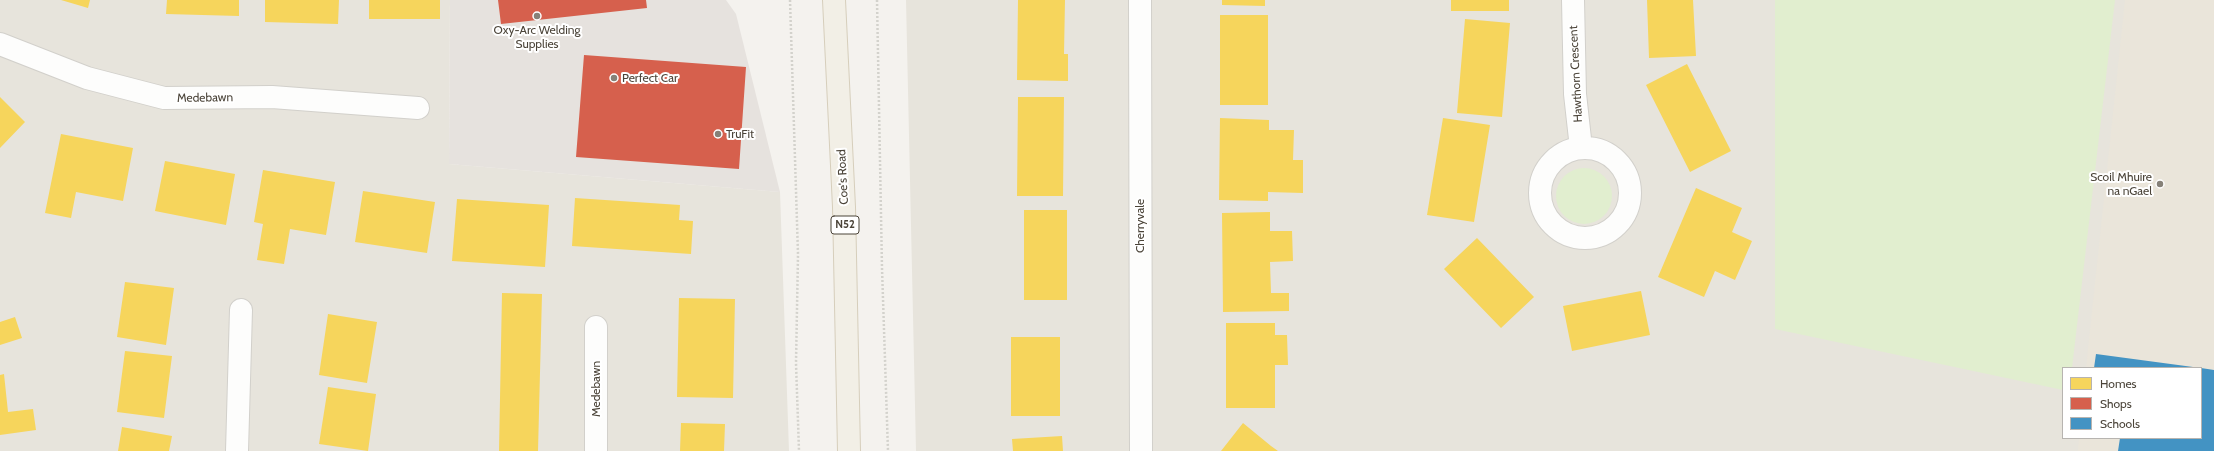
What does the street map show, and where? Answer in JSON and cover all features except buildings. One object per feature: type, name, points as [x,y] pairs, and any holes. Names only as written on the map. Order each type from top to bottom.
[{"type":"main road","name":"Coe's Road","points":[[834,0],[844,207],[849,451]]},
{"type":"street","name":"Cherryvale","points":[[1140,0],[1140,451]]},
{"type":"street","name":"Hawthorn Crescent","points":[[1573,0],[1575,94],[1581,148]]},
{"type":"street","name":"Medebawn","points":[[0,44],[87,78],[164,98],[272,96],[418,108]]},
{"type":"street","points":[[1581,148],[1596,149],[1610,155],[1621,165],[1628,178],[1631,193],[1629,208],[1622,221],[1611,231],[1597,238],[1575,237],[1555,228],[1545,216],[1540,202],[1540,187],[1545,172],[1554,160],[1566,152],[1581,148]]},
{"type":"street","points":[[237,451],[241,310]]},
{"type":"street","name":"Medebawn","points":[[596,327],[596,451]]},
{"type":"path","points":[[790,0],[798,254],[796,364],[798,451]]},
{"type":"path","points":[[877,0],[882,268],[888,451]]},
{"type":"shaded area","points":[[0,0],[450,0],[449,164],[780,192],[789,451],[0,451]]},
{"type":"shaded area","points":[[450,0],[726,0],[736,14],[780,192],[449,164]]},
{"type":"shaded area","points":[[906,0],[2214,0],[2214,451],[916,451]]},
{"type":"shaded area","name":"Scoil Mhuire na nGael","points":[[2125,0],[2214,0],[2214,451],[2078,451],[2079,439],[2202,439],[2202,367],[2086,367]]},
{"type":"green space","points":[[1775,0],[2115,0],[2072,367],[2062,367],[2062,390],[1775,329]]},
{"type":"green space","points":[[1584,168],[1599,173],[1607,181],[1612,196],[1607,211],[1599,219],[1584,224],[1569,219],[1561,211],[1556,196],[1561,181],[1569,173]]},
{"type":"place","name":"Oxy-Arc Welding Supplies","points":[[537,16]]},
{"type":"place","name":"Perfect Car","points":[[614,78]]},
{"type":"place","name":"TruFit","points":[[718,134]]},
{"type":"place","name":"Scoil Mhuire na nGael","points":[[2160,184]]}]
